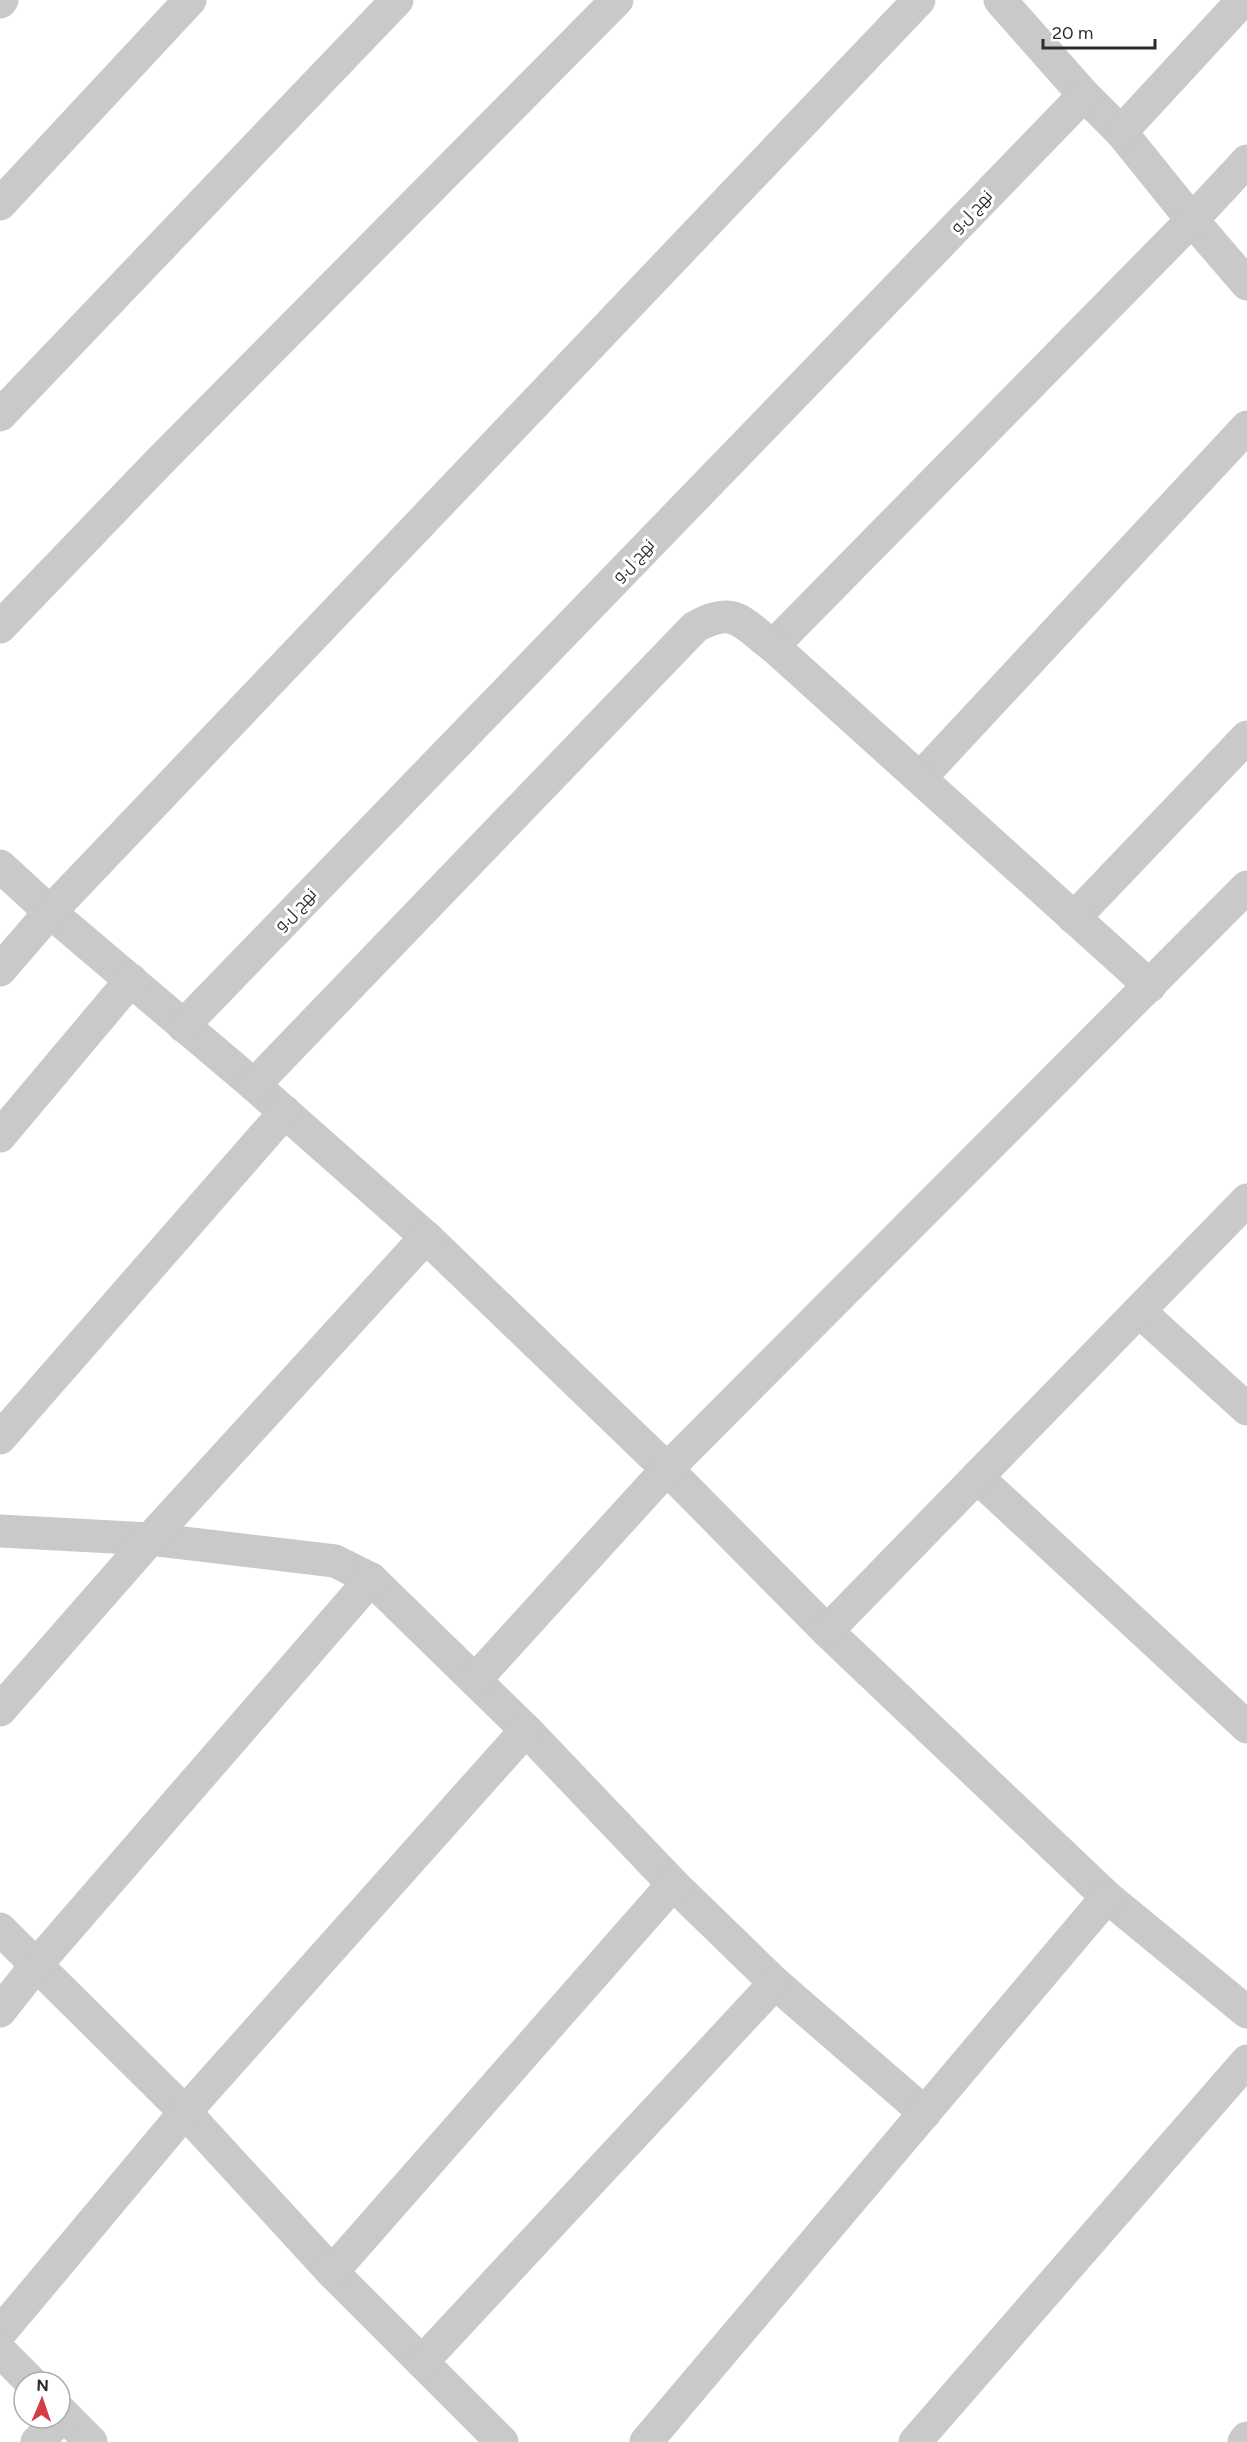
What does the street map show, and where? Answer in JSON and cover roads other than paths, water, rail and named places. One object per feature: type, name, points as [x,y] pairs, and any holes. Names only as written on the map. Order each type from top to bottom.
[{"type":"street","points":[[0,204],[190,0]]},
{"type":"street","points":[[0,415],[397,0]]},
{"type":"street","points":[[0,627],[169,452],[617,0]]},
{"type":"street","points":[[0,970],[50,912],[919,0]]},
{"type":"street","points":[[1000,0],[1084,95],[1121,132],[1247,284]]},
{"type":"street","points":[[1121,132],[1243,0]]},
{"type":"street","name":"نهج ل.و","points":[[183,1026],[1084,95]]},
{"type":"street","points":[[773,646],[1192,220],[1247,161]]},
{"type":"street","points":[[921,777],[1247,427]]},
{"type":"street","points":[[254,1085],[695,627],[713,617],[733,616],[773,646],[921,777],[1150,986]]},
{"type":"street","points":[[1074,918],[1247,737]]},
{"type":"street","points":[[0,866],[50,912],[254,1085],[426,1237],[667,1469],[827,1631],[1107,1897],[1247,2012]]},
{"type":"street","points":[[475,1680],[667,1469],[1247,887]]},
{"type":"street","points":[[0,1136],[132,980]]},
{"type":"street","points":[[0,1438],[285,1112]]},
{"type":"street","points":[[827,1631],[1247,1200]]},
{"type":"street","points":[[0,1710],[150,1539],[426,1237]]},
{"type":"street","points":[[1139,1311],[1247,1409]]},
{"type":"street","points":[[977,1477],[1247,1727]]},
{"type":"street","points":[[0,1531],[150,1539],[335,1561],[371,1579],[526,1730],[673,1884],[775,1983],[925,2113]]},
{"type":"street","points":[[0,2011],[37,1964],[371,1579]]},
{"type":"street","points":[[0,2333],[185,2112],[526,1730]]},
{"type":"street","points":[[332,2272],[673,1884]]},
{"type":"street","points":[[646,2442],[1107,1897]]},
{"type":"street","points":[[0,1929],[185,2112],[332,2272],[502,2442]]},
{"type":"street","points":[[422,2362],[775,1983]]},
{"type":"street","points":[[915,2442],[1247,2061]]},
{"type":"street","points":[[0,2351],[19,2370]]},
{"type":"street","points":[[72,2423],[91,2442]]},
{"type":"street","points":[[37,2442],[47,2430]]},
{"type":"street","points":[[1244,2442],[1247,2438]]}]
